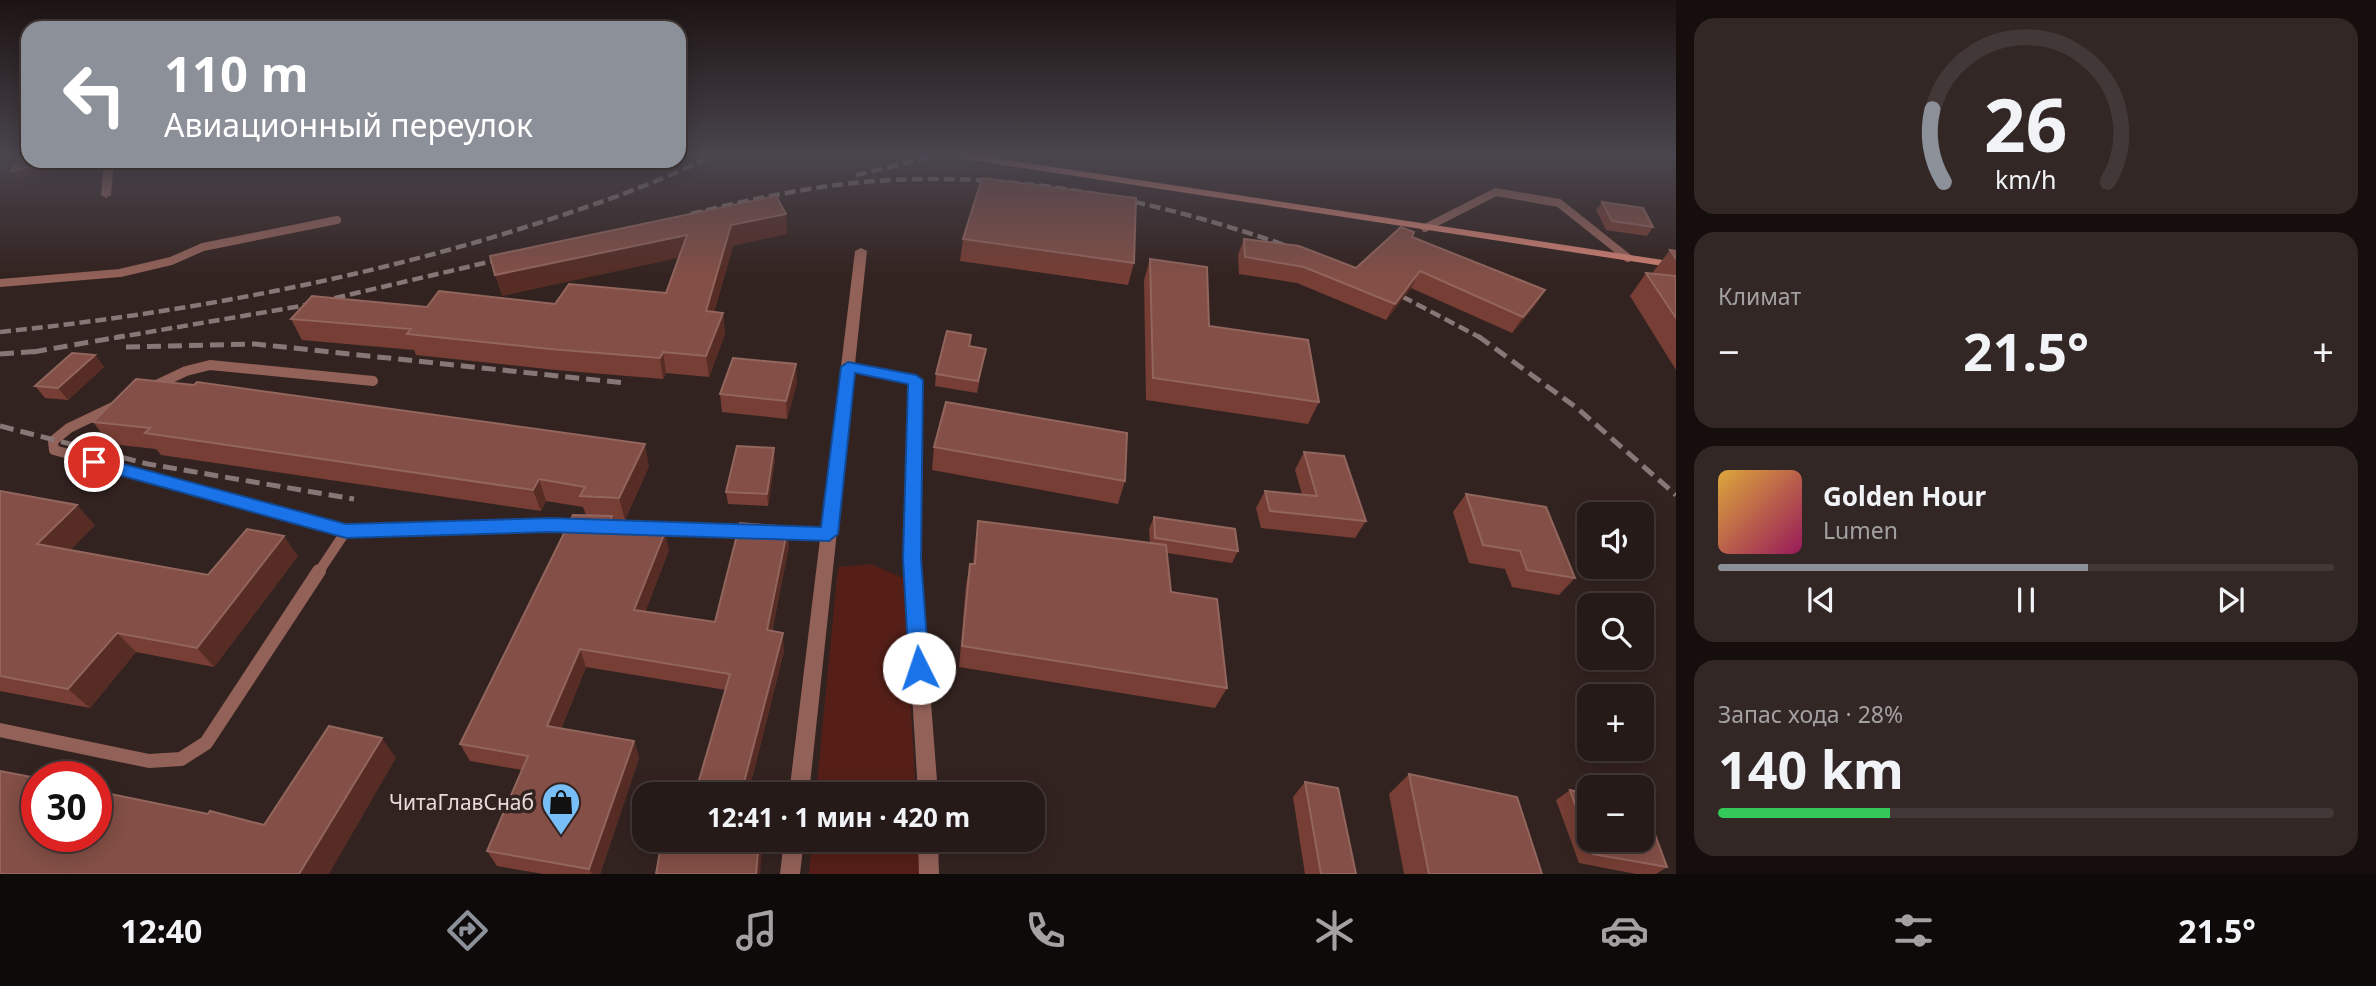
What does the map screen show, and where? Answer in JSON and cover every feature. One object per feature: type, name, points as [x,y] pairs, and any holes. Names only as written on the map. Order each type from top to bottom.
[{"type":"street","points":[[1219,196],[1676,265]]},
{"type":"street","points":[[800,782],[861,251]]},
{"type":"street","points":[[848,367],[916,380],[912,558],[927,782]]},
{"type":"street","points":[[790,874],[793,852]]},
{"type":"street","points":[[928,852],[929,874]]},
{"type":"lane","points":[[1425,228],[1489,196]]},
{"type":"lane","points":[[1518,196],[1559,203],[1628,258]]},
{"type":"lane","points":[[0,283],[120,273],[170,261],[203,247],[337,220]]},
{"type":"lane","points":[[139,394],[186,371],[211,365],[373,381]]},
{"type":"lane","points":[[127,399],[69,428],[53,441],[54,450],[346,531],[592,526]]},
{"type":"lane","points":[[619,527],[829,534]]},
{"type":"lane","points":[[0,730],[149,761],[181,760],[206,743],[346,531]]},
{"type":"shaded area","points":[[871,564],[903,578],[915,782],[817,782],[838,567]]},
{"type":"shaded area","points":[[811,852],[919,852],[920,874],[809,874]]},
{"type":"building","points":[[776,196],[786,214],[731,225],[706,311],[723,313],[706,356],[663,352],[660,358],[550,349],[407,334],[411,329],[291,319],[312,296],[427,307],[439,291],[555,304],[569,284],[666,293],[687,235],[495,275],[490,256]]},
{"type":"building","points":[[976,196],[1136,198],[1134,263],[963,239]]},
{"type":"building","points":[[1602,202],[1643,208],[1653,227],[1612,221]]},
{"type":"building","points":[[1401,227],[1414,232],[1412,237],[1545,290],[1523,317],[1420,271],[1395,304],[1304,267],[1245,257],[1244,239],[1299,246],[1356,268]]},
{"type":"building","points":[[1150,259],[1207,267],[1209,326],[1308,340],[1319,402],[1153,378]]},
{"type":"building","points":[[1646,273],[1676,276],[1676,318]]},
{"type":"building","points":[[947,331],[971,335],[969,346],[986,349],[978,381],[936,374]]},
{"type":"building","points":[[72,353],[95,355],[58,388],[35,386]]},
{"type":"building","points":[[733,358],[796,364],[786,401],[720,394]]},
{"type":"building","points":[[136,379],[194,385],[197,382],[645,444],[619,498],[580,496],[585,487],[539,479],[533,490],[145,433],[150,428],[93,422]]},
{"type":"building","points":[[946,402],[1127,433],[1125,481],[934,447]]},
{"type":"building","points":[[737,446],[774,448],[767,494],[726,492]]},
{"type":"building","points":[[1304,452],[1344,456],[1366,521],[1270,511],[1265,491],[1317,496]]},
{"type":"building","points":[[0,491],[77,505],[37,544],[208,575],[247,529],[284,536],[197,648],[117,633],[68,689],[0,676]]},
{"type":"building","points":[[1466,494],[1546,507],[1575,578],[1527,570],[1520,551],[1483,545]]},
{"type":"building","points":[[573,515],[612,516],[609,524],[665,532],[634,610],[715,622],[740,523],[788,527],[767,630],[783,633],[744,782],[698,782],[730,674],[580,649],[547,726],[634,741],[589,869],[487,851],[528,756],[460,744]]},
{"type":"building","points":[[1154,517],[1235,529],[1238,551],[1155,538]]},
{"type":"building","points":[[978,521],[1166,545],[1171,592],[1217,599],[1227,688],[962,646],[970,564],[975,564]]},
{"type":"building","points":[[329,726],[382,738],[299,874],[0,874],[0,771],[21,775],[21,852],[112,852],[112,794],[208,814],[210,811],[264,825]]},
{"type":"building","points":[[1409,774],[1517,797],[1542,874],[1429,874]]},
{"type":"building","points":[[1305,782],[1338,788],[1356,874],[1321,874]]},
{"type":"building","points":[[1570,790],[1577,791],[1577,809]]},
{"type":"building","points":[[1654,832],[1667,867],[1592,852],[1654,852]]},
{"type":"building","points":[[660,852],[758,852],[756,874],[656,874]]},
{"type":"railway","points":[[0,332],[194,306],[385,267],[510,232],[617,196]]},
{"type":"railway","points":[[691,214],[772,196]]},
{"type":"railway","points":[[1102,196],[1192,216],[1301,251]]},
{"type":"railway","points":[[114,338],[301,306],[510,257]]},
{"type":"railway","points":[[1388,289],[1480,338]]},
{"type":"railway","points":[[36,351],[124,336]]},
{"type":"railway","points":[[1480,338],[1577,408],[1676,495]]},
{"type":"railway","points":[[126,347],[255,344],[625,383]]},
{"type":"railway","points":[[0,354],[36,351]]},
{"type":"railway","points":[[36,351],[42,351]]},
{"type":"railway","points":[[0,426],[148,464],[354,499]]},
{"type":"place","name":"ЧитаГлавСнаб","points":[[561,836]]},
{"type":"route","points":[[94,462],[346,531],[550,525],[829,534],[848,367],[916,380],[912,558],[919,668]]}]
